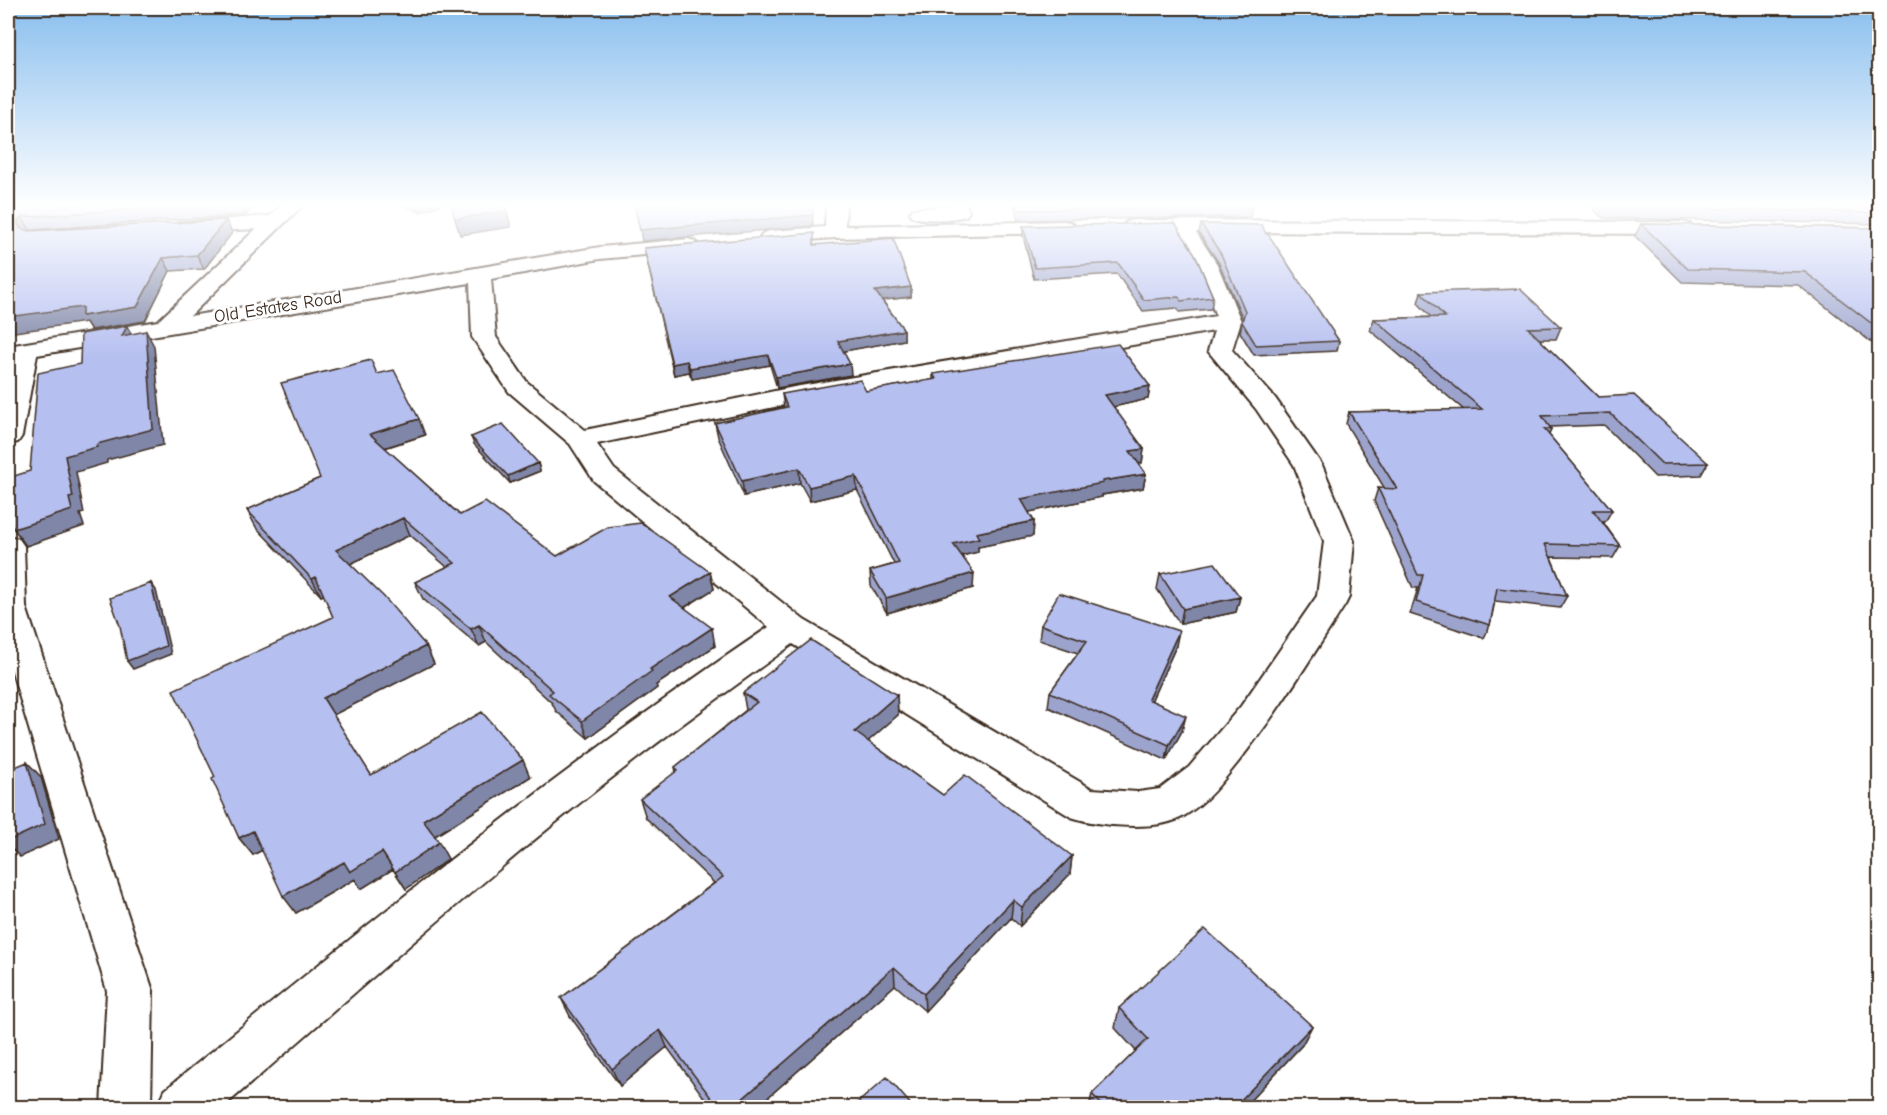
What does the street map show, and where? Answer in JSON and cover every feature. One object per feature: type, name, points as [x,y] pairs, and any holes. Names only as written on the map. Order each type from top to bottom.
[{"type":"street","points":[[166,326],[239,256]]},
{"type":"street","name":"Old Estates Road","points":[[17,351],[583,256]]},
{"type":"street","points":[[480,275],[484,337],[518,387],[580,440],[604,475],[792,628],[1086,805],[1138,809],[1169,805],[1203,778],[1254,716],[1333,597],[1339,541],[1308,465],[1266,404],[1220,351],[1229,321],[1201,256]]},
{"type":"street","points":[[580,440],[794,395],[1229,321]]},
{"type":"street","points":[[8,436],[17,351]]},
{"type":"street","points":[[8,546],[9,607],[130,991],[126,1107]]},
{"type":"street","points":[[183,1107],[396,929],[554,802],[687,700],[792,628]]},
{"type":"building","points":[[8,256],[185,256],[163,258],[137,307],[82,316],[82,307],[8,317]]},
{"type":"building","points":[[646,256],[900,256],[911,287],[875,291],[904,330],[838,341],[850,364],[776,377],[768,355],[690,368],[687,361],[672,364]]},
{"type":"building","points":[[1032,256],[1196,256],[1213,297],[1181,301],[1179,297],[1144,300],[1118,263],[1035,268]]},
{"type":"building","points":[[1222,256],[1283,256],[1339,341],[1256,345],[1242,322],[1245,311]]},
{"type":"building","points":[[1674,256],[1880,256],[1880,330],[1805,272],[1688,269]]},
{"type":"building","points":[[1520,289],[1561,327],[1528,328],[1598,397],[1634,395],[1708,463],[1662,464],[1610,413],[1542,416],[1551,429],[1544,429],[1612,510],[1593,510],[1620,546],[1545,544],[1567,596],[1497,588],[1490,625],[1416,602],[1423,575],[1418,575],[1378,488],[1397,489],[1349,412],[1482,409],[1374,319],[1445,317],[1421,292]]},
{"type":"building","points":[[127,326],[122,336],[146,331],[153,429],[97,444],[97,447],[65,456],[73,497],[69,498],[72,510],[14,529],[10,523],[8,478],[30,471],[38,373],[80,364],[81,334]]},
{"type":"building","points":[[1118,344],[1150,386],[1105,395],[1144,449],[1130,451],[1146,474],[1021,499],[1034,521],[976,533],[979,538],[953,544],[974,573],[886,598],[870,571],[899,563],[856,476],[809,487],[799,468],[742,481],[715,423],[787,407],[782,394],[860,380],[866,391],[936,379],[933,374]]},
{"type":"building","points":[[371,360],[377,374],[394,370],[419,419],[370,434],[460,515],[485,502],[557,556],[608,527],[641,523],[710,572],[670,597],[712,628],[650,669],[652,671],[582,721],[549,694],[553,691],[479,625],[471,629],[415,582],[455,563],[403,518],[336,550],[384,597],[426,646],[323,698],[371,775],[482,712],[523,760],[423,820],[439,842],[395,872],[382,852],[350,872],[344,862],[283,896],[253,831],[239,838],[212,779],[215,777],[173,690],[333,617],[316,577],[312,579],[247,510],[320,478],[281,383]]},
{"type":"building","points":[[503,424],[538,463],[508,476],[471,437]]},
{"type":"building","points":[[1215,563],[1240,597],[1183,609],[1160,574]]},
{"type":"building","points":[[151,583],[166,646],[127,661],[120,626],[110,598]]},
{"type":"building","points":[[1059,593],[1179,631],[1148,699],[1186,716],[1169,745],[1050,692],[1087,641],[1041,625]]},
{"type":"building","points":[[811,640],[897,695],[855,732],[943,795],[965,775],[1072,856],[1022,907],[1013,900],[924,994],[894,967],[733,1107],[718,1107],[660,1030],[612,1069],[561,998],[723,877],[640,799],[678,770],[675,767],[757,702],[743,693]]},
{"type":"building","points":[[27,762],[45,824],[8,841],[8,770]]},
{"type":"building","points":[[1205,929],[1312,1026],[1234,1107],[1104,1107],[1092,1094],[1148,1039],[1119,1008]]},
{"type":"building","points":[[887,1077],[913,1107],[853,1107]]}]
